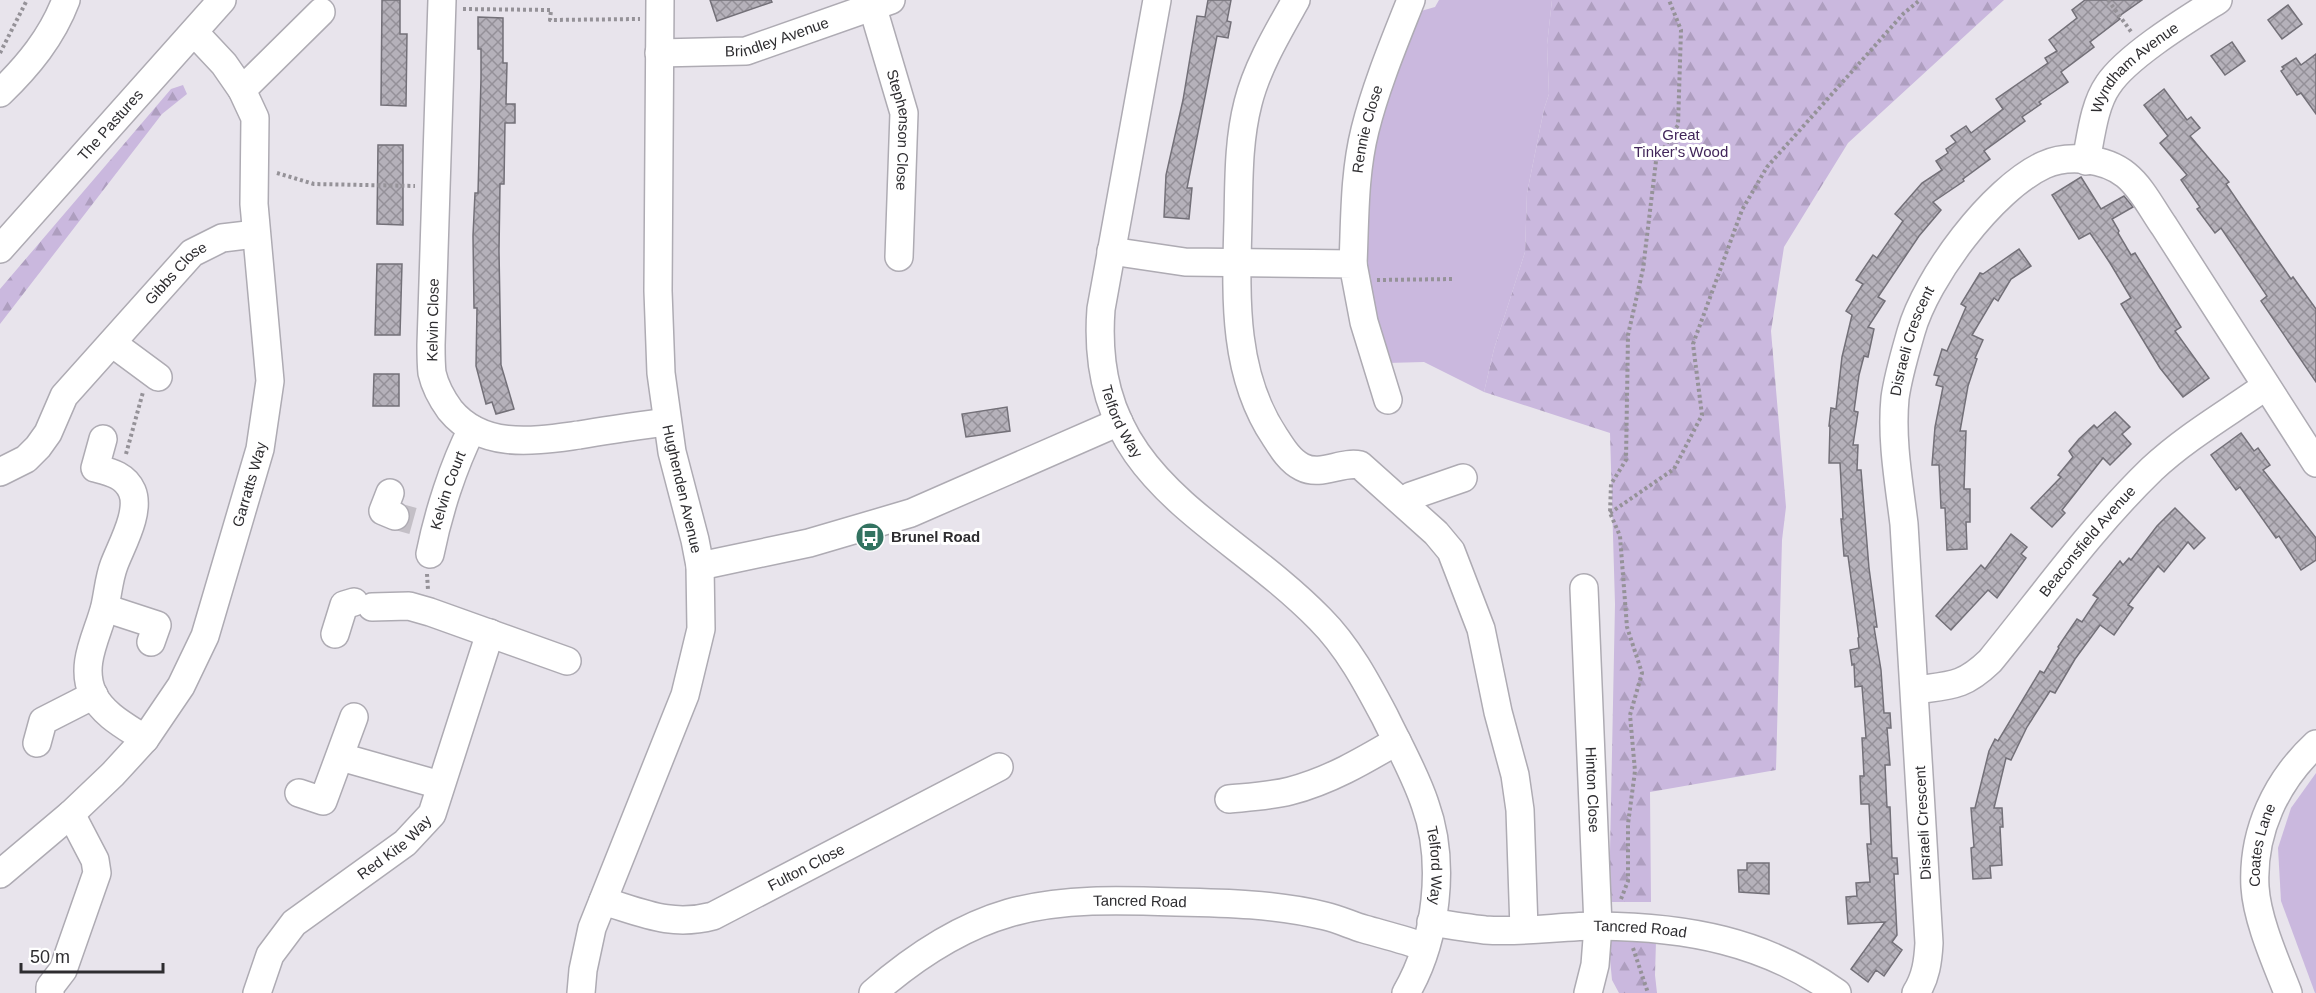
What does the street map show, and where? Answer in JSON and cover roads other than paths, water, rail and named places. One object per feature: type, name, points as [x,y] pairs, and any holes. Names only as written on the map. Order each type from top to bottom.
[{"type":"street","points":[[0,93],[39,51],[66,0]]},
{"type":"street","name":"The Pastures","points":[[0,249],[222,0]]},
{"type":"street","points":[[1296,0],[1266,57],[1248,100],[1245,117],[1240,154],[1237,262],[1237,314],[1241,349],[1257,404],[1281,446],[1292,460],[1304,468],[1315,471],[1353,464],[1360,465],[1436,533],[1451,551],[1481,629],[1498,712],[1515,775],[1520,810],[1524,929]]},
{"type":"street","name":"Rennie Close","points":[[1388,400],[1364,322],[1354,272],[1357,177],[1364,131],[1389,55],[1411,0]]},
{"type":"street","name":"Wyndham Avenue","points":[[2086,160],[2100,99],[2108,84],[2145,51],[2218,0]]},
{"type":"street","name":"Telford Way","points":[[1149,1],[1101,309],[1099,334],[1101,363],[1108,394],[1119,422],[1144,465],[1189,511],[1272,574],[1321,620],[1353,660],[1396,741],[1426,805],[1432,830],[1435,891],[1428,934],[1418,969],[1406,993]]},
{"type":"street","name":"Brindley Avenue","points":[[659,53],[746,51],[882,3]]},
{"type":"street","name":"Stephenson Close","points":[[882,3],[904,113],[899,257]]},
{"type":"street","name":"Kelvin Close","points":[[442,4],[431,345],[432,372],[438,391],[461,422],[493,438],[510,441],[536,441],[666,422]]},
{"type":"street","name":"Hughenden Avenue","points":[[581,993],[583,970],[592,928],[685,695],[701,629],[700,566],[666,422],[661,373],[658,291],[660,9]]},
{"type":"street","points":[[242,90],[321,12]]},
{"type":"street","name":"Garratts Way","points":[[0,874],[71,814],[113,774],[145,739],[181,686],[205,636],[260,449],[270,381],[254,204],[255,118],[242,90],[224,64],[194,32]]},
{"type":"street","name":"Disraeli Crescent","points":[[1916,993],[1927,965],[1929,943],[1904,525],[1896,459],[1895,397],[1911,330],[1929,288],[1945,262],[2005,193],[2026,175],[2045,164],[2068,158],[2105,163],[2126,175],[2141,192],[2316,463]]},
{"type":"street","name":"Gibbs Close","points":[[0,472],[26,459],[38,447],[48,433],[64,396],[178,267],[192,254],[222,238],[256,234]]},
{"type":"street","points":[[1111,251],[1185,262],[1237,262],[1354,272]]},
{"type":"street","points":[[112,343],[154,373]]},
{"type":"street","name":"Beaconsfield Avenue","points":[[1915,690],[1963,682],[1977,674],[2103,522],[2153,468],[2183,444],[2266,386]]},
{"type":"street","points":[[700,566],[809,543],[911,513],[1119,422]]},
{"type":"street","name":"Kelvin Court","points":[[413,523],[472,429]]},
{"type":"street","points":[[103,439],[95,468],[120,475],[132,491],[135,507],[113,568],[105,608],[90,653],[88,672],[93,695],[108,714],[145,739]]},
{"type":"street","points":[[1403,502],[1411,496],[1463,478]]},
{"type":"street","name":"Hinton Close","points":[[1584,588],[1609,927],[1595,965],[1588,993]]},
{"type":"street","points":[[335,634],[344,605],[409,606],[567,661]]},
{"type":"street","points":[[105,608],[157,625],[151,642]]},
{"type":"street","name":"Red Kite Way","points":[[257,993],[270,955],[294,923],[405,843],[432,814],[490,633]]},
{"type":"street","points":[[37,743],[43,721],[93,695]]},
{"type":"street","points":[[299,793],[323,801],[354,717]]},
{"type":"street","points":[[1229,799],[1266,796],[1315,783],[1341,773],[1396,741]]},
{"type":"street","name":"Coates Lane","points":[[2288,993],[2268,940],[2255,889],[2255,853],[2264,822],[2276,794],[2288,773],[2316,744]]},
{"type":"street","points":[[341,757],[440,785]]},
{"type":"street","name":"Fulton Close","points":[[603,901],[674,921],[693,921],[713,916],[999,767]]},
{"type":"street","points":[[50,993],[50,987],[63,970],[97,873],[91,850],[71,814]]},
{"type":"street","name":"Tancred Road","points":[[873,993],[892,976],[933,947],[981,923],[1009,913],[1044,905],[1152,901],[1262,905],[1428,934],[1524,929],[1653,928],[1730,941],[1760,950],[1794,966],[1837,993]]},
{"type":"tunnel","points":[[395,516],[413,521]]},
{"type":"place","name":"Brunel Road","points":[[870,537]]},
{"type":"park label","name":"Great Tinker's Wood","points":[[1681,144]]}]
